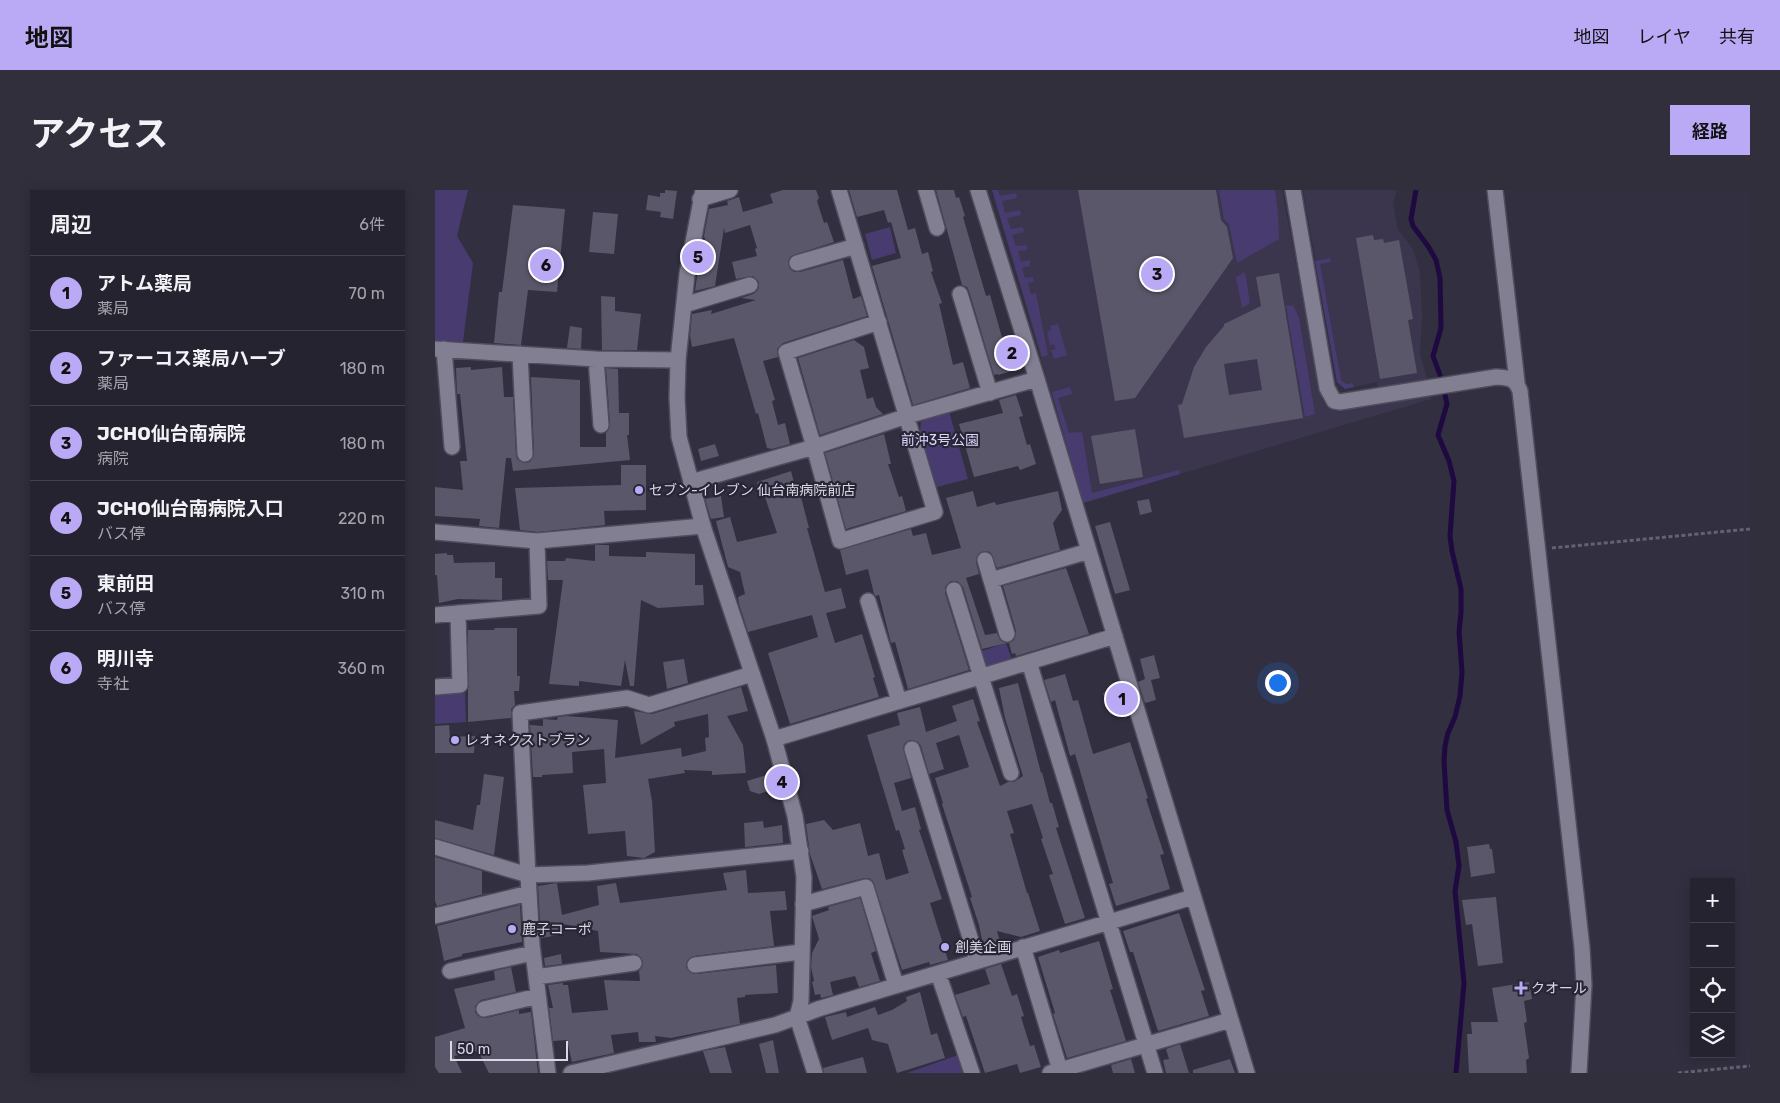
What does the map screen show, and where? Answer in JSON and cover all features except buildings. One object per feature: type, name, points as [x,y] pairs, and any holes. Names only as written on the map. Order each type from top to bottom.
[{"type":"street","points":[[730,190],[701,194],[687,274],[678,360],[679,437],[703,526],[774,740],[795,816],[804,877],[801,1001],[797,1017],[815,1073]]},
{"type":"street","points":[[839,190],[879,322],[935,512],[840,540],[786,352],[879,322]]},
{"type":"street","points":[[926,190],[937,228]]},
{"type":"street","points":[[978,190],[1247,1073]]},
{"type":"street","points":[[1293,190],[1327,388],[1334,400],[1340,402],[1496,377],[1508,378],[1517,382]]},
{"type":"street","points":[[1495,190],[1517,382],[1521,391],[1582,957],[1584,993],[1579,1073]]},
{"type":"street","points":[[797,263],[856,246]]},
{"type":"street","points":[[684,305],[750,286]]},
{"type":"street","points":[[960,294],[990,392]]},
{"type":"street","points":[[452,447],[441,391],[439,349],[596,358],[678,360]]},
{"type":"street","points":[[520,354],[525,454]]},
{"type":"street","points":[[596,358],[601,425]]},
{"type":"street","points":[[691,482],[814,447],[907,416],[1037,379]]},
{"type":"street","points":[[435,532],[537,541],[703,526]]},
{"type":"street","points":[[435,615],[539,606],[537,541]]},
{"type":"street","points":[[991,580],[1089,551]]},
{"type":"street","points":[[985,560],[1007,634]]},
{"type":"street","points":[[953,590],[1011,774]]},
{"type":"street","points":[[868,600],[899,702]]},
{"type":"street","points":[[435,687],[460,685],[458,613]]},
{"type":"street","points":[[774,740],[1115,636]]},
{"type":"street","points":[[1029,662],[1155,1073]]},
{"type":"street","points":[[548,1073],[533,953],[520,713],[627,698],[649,704],[752,674]]},
{"type":"street","points":[[912,750],[977,960]]},
{"type":"street","points":[[435,847],[528,875],[588,874],[801,851]]},
{"type":"street","points":[[803,904],[866,887],[896,985]]},
{"type":"street","points":[[435,916],[529,894]]},
{"type":"street","points":[[571,1073],[775,1025],[818,1009],[977,960],[1193,897]]},
{"type":"street","points":[[1023,946],[1055,1072],[1230,1020]]},
{"type":"street","points":[[695,965],[801,952]]},
{"type":"street","points":[[450,971],[533,953]]},
{"type":"street","points":[[536,977],[633,963]]},
{"type":"street","points":[[938,973],[972,1073]]},
{"type":"street","points":[[484,1010],[538,996]]},
{"type":"path","points":[[1538,549],[1750,529]]},
{"type":"path","points":[[1678,1073],[1750,1066]]},
{"type":"shaded area","points":[[992,190],[1282,190],[1322,399],[1327,408],[1336,411],[1430,395],[1431,399],[1083,503]]},
{"type":"shaded area","points":[[1303,190],[1397,190],[1393,204],[1398,230],[1413,249],[1420,273],[1422,317],[1420,354],[1427,379],[1378,388],[1377,382],[1345,389],[1337,382]]},
{"type":"green space","points":[[435,190],[468,190],[457,236],[473,263],[463,342],[435,341]]},
{"type":"green space","points":[[992,190],[998,190],[1000,196],[1016,193],[1017,198],[1002,201],[1005,213],[1020,210],[1021,215],[1007,218],[1011,229],[1023,227],[1024,232],[1012,235],[1016,246],[1027,245],[1027,250],[1018,251],[1021,262],[1030,260],[1030,266],[1022,268],[1025,278],[1033,277],[1034,282],[1028,283],[1031,294],[1036,293],[1048,355],[1042,357]]},
{"type":"green space","points":[[1219,190],[1275,190],[1279,239],[1237,263],[1229,224],[1224,219]]},
{"type":"green space","points":[[890,227],[896,253],[872,260],[865,234]]},
{"type":"green space","points":[[1330,258],[1331,262],[1320,264],[1341,380],[1346,384],[1353,383],[1354,387],[1345,389],[1337,382],[1315,261]]},
{"type":"green space","points":[[1245,272],[1250,303],[1242,308],[1236,277]]},
{"type":"green space","points":[[1293,305],[1299,318],[1315,414],[1305,417],[1286,306]]},
{"type":"green space","points":[[1058,324],[1067,355],[1054,359],[1051,350],[1056,349],[1054,344],[1050,345],[1047,332],[1051,330],[1050,326]]},
{"type":"green space","points":[[1070,387],[1072,394],[1058,398],[1069,433],[1082,432],[1092,493],[1179,470],[1180,474],[1083,503],[1052,392]]},
{"type":"green space","name":"前沖3号公園","points":[[949,411],[968,479],[937,487],[920,432],[921,421]]},
{"type":"green space","points":[[1006,643],[1012,660],[986,667],[982,651]]},
{"type":"green space","points":[[465,693],[466,722],[435,724],[435,695]]},
{"type":"green space","points":[[958,1055],[963,1069],[962,1073],[907,1073]]},
{"type":"waterway","points":[[1416,190],[1411,219],[1413,226],[1436,260],[1440,278],[1441,328],[1433,356],[1440,375]]},
{"type":"waterway","points":[[1445,395],[1447,404],[1438,435],[1449,461],[1454,481],[1450,536],[1461,589],[1459,632],[1462,672],[1460,696],[1455,717],[1448,733],[1444,761],[1447,810],[1456,842],[1459,866],[1455,891],[1464,983],[1456,1073]]},
{"type":"place","name":"東前田","points":[[698,257]]},
{"type":"place","name":"明川寺","points":[[546,265]]},
{"type":"place","name":"JCHO仙台南病院","points":[[1157,274]]},
{"type":"place","name":"ファーコス薬局ハーブ","points":[[1012,353]]},
{"type":"place","name":"セブン-イレブン 仙台南病院前店","points":[[639,490]]},
{"type":"place","name":"アトム薬局","points":[[1122,699]]},
{"type":"place","name":"レオネクストブラン","points":[[455,740]]},
{"type":"place","name":"JCHO仙台南病院入口","points":[[782,782]]},
{"type":"place","name":"鹿子コーポ","points":[[512,929]]},
{"type":"place","name":"創美企画","points":[[945,947]]},
{"type":"place","name":"クオール","points":[[1521,988]]}]
